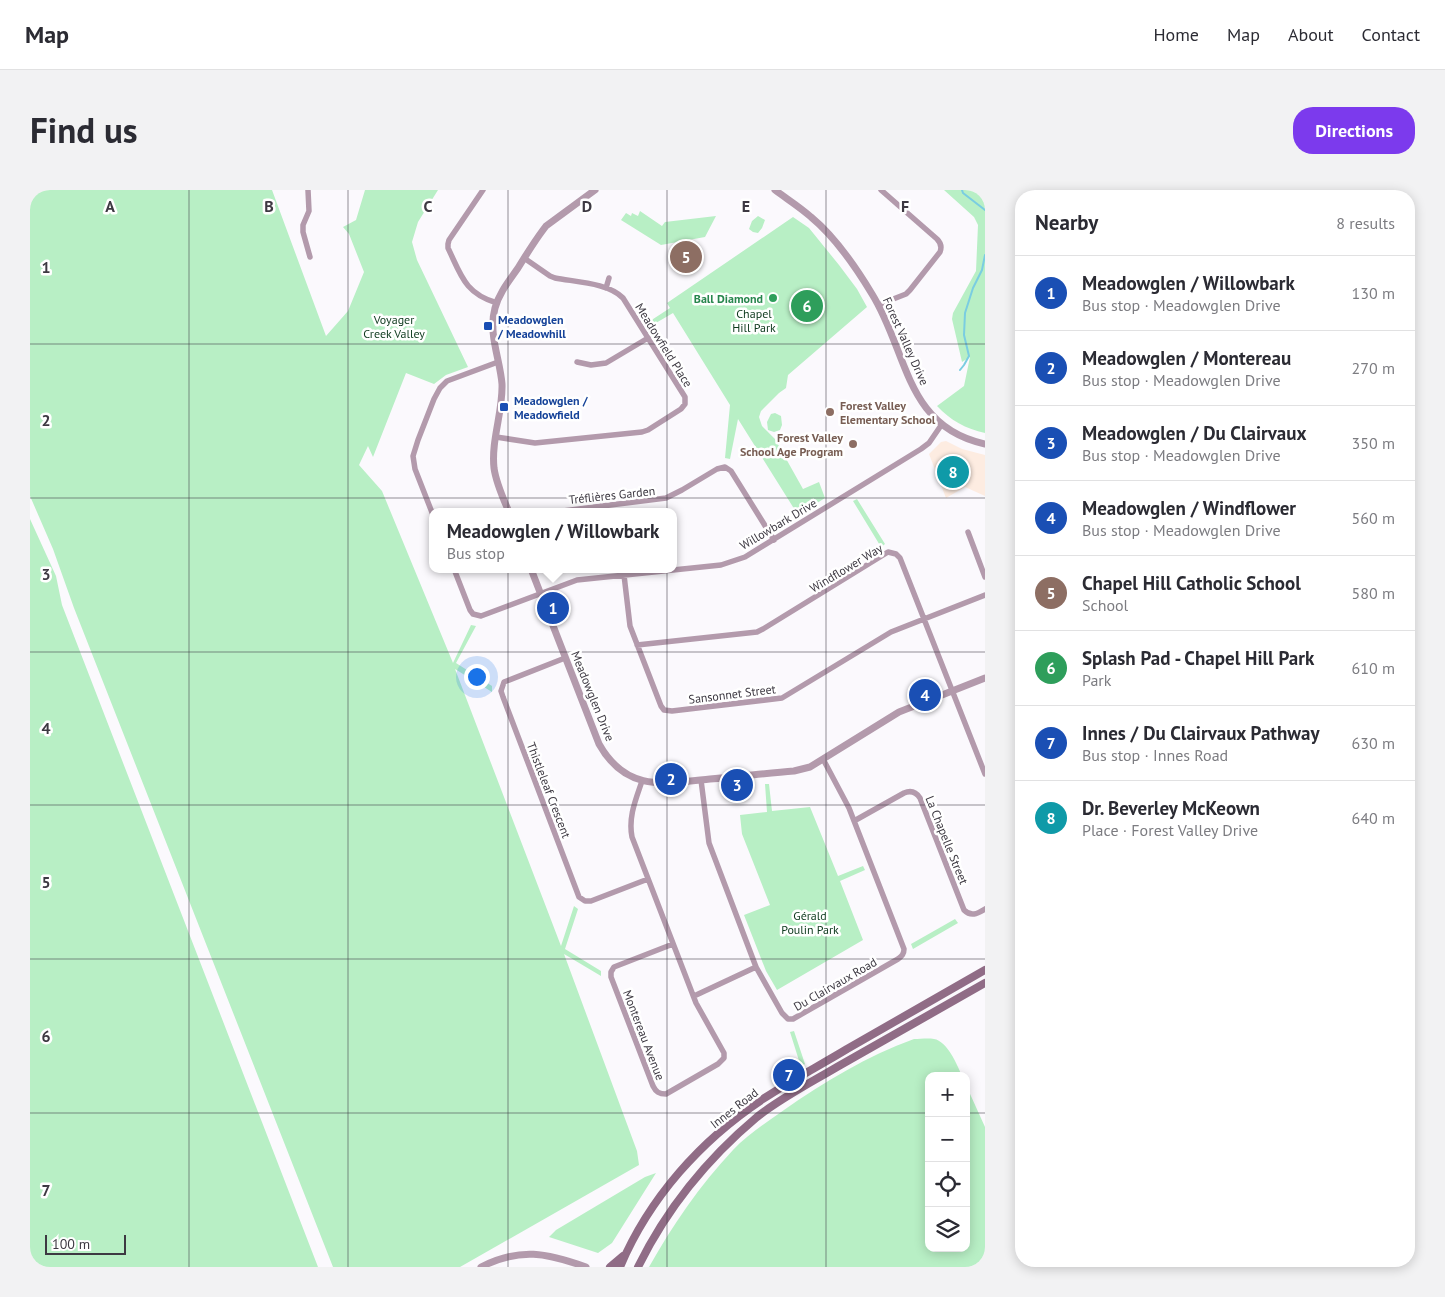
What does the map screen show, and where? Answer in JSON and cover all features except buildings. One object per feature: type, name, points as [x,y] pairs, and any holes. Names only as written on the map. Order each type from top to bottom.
[{"type":"main road","name":"Innes Road","points":[[620,1267],[648,1215],[671,1181],[701,1149],[738,1117],[763,1099],[809,1071],[985,970]]},
{"type":"main road","name":"Innes Road","points":[[638,1267],[666,1216],[683,1193],[711,1160],[759,1116],[807,1085],[985,983]]},
{"type":"main road","points":[[610,1267],[618,1262],[626,1253]]},
{"type":"street","points":[[308,190],[309,211],[303,232],[310,257]]},
{"type":"street","points":[[483,190],[449,240],[448,248],[468,287],[482,297],[497,303]]},
{"type":"street","points":[[507,508],[494,469],[502,392],[502,381],[493,330],[493,319],[497,303],[502,291],[546,226],[595,190]]},
{"type":"street","name":"Forest Valley Drive","points":[[774,190],[812,217],[852,262],[878,305],[917,395],[929,412],[948,430],[959,436],[985,444]]},
{"type":"street","points":[[878,305],[906,294],[940,252],[941,248],[940,242],[937,239],[882,190]]},
{"type":"street","name":"Meadowfield Place","points":[[496,437],[535,443],[642,432],[681,409],[685,404],[685,397],[623,298],[613,290],[550,276],[524,258]]},
{"type":"street","points":[[606,288],[609,278]]},
{"type":"street","points":[[577,362],[591,365],[606,363],[648,338]]},
{"type":"street","points":[[430,508],[415,468],[413,456],[434,400],[440,388],[447,382],[498,362]]},
{"type":"street","name":"Willowbark Drive","points":[[677,569],[721,564],[745,557],[925,446],[942,424]]},
{"type":"street","name":"Tréflières Garden","points":[[587,508],[666,498],[717,469],[725,468],[731,471],[774,540]]},
{"type":"street","points":[[968,532],[985,576]]},
{"type":"street","name":"Windflower Way","points":[[637,645],[757,632],[888,552],[896,554],[900,558],[952,691],[983,762],[985,774]]},
{"type":"street","name":"Willowbark Drive","points":[[456,573],[470,610],[477,616],[482,616],[577,580],[642,573]]},
{"type":"street","name":"Meadowglen Drive","points":[[532,573],[602,750],[624,772],[642,780],[660,784],[794,771],[810,767],[899,712],[985,678]]},
{"type":"street","name":"Sansonnet Street","points":[[624,575],[629,619],[637,645],[661,706],[664,710],[672,711],[770,701],[782,698],[892,632],[985,594]]},
{"type":"street","name":"Thistleleaf Crescent","points":[[565,658],[504,682],[501,686],[503,697],[579,896],[585,901],[591,901],[648,879]]},
{"type":"street","name":"Du Clairvaux Road","points":[[701,780],[709,843],[756,967],[782,1013],[792,1020],[902,956],[904,948],[854,821],[824,759]]},
{"type":"street","name":"Montereau Avenue","points":[[642,780],[632,811],[630,824],[632,837],[694,996],[723,1050],[724,1058],[718,1064],[666,1094],[655,1091],[610,972],[614,966],[673,944]]},
{"type":"street","name":"La Chapelle Street","points":[[854,821],[907,792],[911,791],[917,794],[964,910],[967,914],[974,915],[985,910]]},
{"type":"street","points":[[694,996],[756,967]]},
{"type":"street","points":[[481,1267],[502,1258],[525,1254],[543,1254],[586,1267]]},
{"type":"shaded area","points":[[946,441],[962,449],[985,455],[985,496],[965,487],[946,498],[929,454],[941,442]]},
{"type":"green space","name":"Voyager Creek Valley","points":[[30,190],[272,190],[326,336],[348,311],[364,272],[349,234],[343,227],[356,220],[365,190],[438,190],[418,222],[412,242],[417,260],[468,367],[446,375],[434,384],[406,373],[373,457],[368,446],[359,465],[382,491],[453,663],[471,625],[476,626],[456,663],[492,686],[492,692],[455,669],[561,946],[574,906],[578,909],[565,949],[601,971],[601,976],[564,954],[637,1151],[639,1165],[460,1267],[333,1267],[74,608],[53,549],[30,496]]},
{"type":"green space","points":[[944,190],[985,190],[985,433],[959,423],[947,416],[937,406],[964,386],[970,357],[962,362],[952,319],[953,313],[976,271],[978,225],[974,217]]},
{"type":"green space","points":[[640,211],[662,226],[665,222],[716,216],[705,237],[661,245],[621,220],[626,213],[631,216],[632,213],[638,216]]},
{"type":"green space","points":[[758,216],[765,220],[758,233],[749,229],[752,221]]},
{"type":"green space","name":"Chapel Hill Park","points":[[793,217],[809,228],[857,289],[867,307],[788,375],[786,388],[761,411],[759,417],[762,426],[775,439],[803,489],[819,482],[825,498],[798,515],[738,419],[730,459],[725,458],[730,405],[673,313],[649,327],[647,323],[670,308],[667,303]]},
{"type":"green space","points":[[775,413],[781,416],[782,425],[780,430],[774,432],[768,430],[767,422],[771,414]]},
{"type":"green space","points":[[857,499],[885,544],[881,547],[853,501]]},
{"type":"green space","points":[[30,519],[56,576],[62,605],[318,1267],[30,1267]]},
{"type":"green space","name":"Gérald Poulin Park","points":[[765,784],[769,784],[772,811],[810,807],[838,876],[863,866],[865,870],[840,881],[863,940],[777,990],[766,971],[744,915],[770,905],[742,834],[740,815],[767,812]]},
{"type":"green space","points":[[955,919],[958,923],[913,949],[911,944]]},
{"type":"green space","points":[[794,1031],[805,1064],[801,1067],[790,1032]]},
{"type":"green space","points":[[914,1039],[934,1039],[939,1041],[947,1048],[960,1072],[925,1072],[925,1252],[970,1252],[970,1094],[985,1127],[985,1267],[649,1267],[667,1236],[698,1192],[721,1163],[745,1139],[815,1089],[879,1053]]},
{"type":"green space","points":[[656,1173],[612,1243],[598,1253],[549,1237],[556,1230],[645,1177]]},
{"type":"waterway","points":[[962,190],[963,193],[985,210]]},
{"type":"waterway","points":[[960,370],[969,356],[964,335],[965,313],[973,288],[982,270],[985,255]]},
{"type":"place","name":"Chapel Hill Catholic School","points":[[686,257]]},
{"type":"place","name":"Ball Diamond","points":[[773,298]]},
{"type":"place","name":"Splash Pad - Chapel Hill Park","points":[[807,306]]},
{"type":"place","name":"Meadowglen / Meadowhill","points":[[488,326]]},
{"type":"place","name":"Meadowglen / Meadowfield","points":[[504,407]]},
{"type":"place","name":"Forest Valley Elementary School","points":[[830,412]]},
{"type":"place","name":"Forest Valley School Age Program","points":[[853,444]]},
{"type":"place","name":"Dr. Beverley McKeown","points":[[953,472]]},
{"type":"place","name":"Meadowglen / Willowbark","points":[[553,608]]},
{"type":"place","name":"Meadowglen / Windflower","points":[[925,695]]},
{"type":"place","name":"Meadowglen / Montereau","points":[[671,779]]},
{"type":"place","name":"Meadowglen / Du Clairvaux","points":[[737,785]]},
{"type":"place","name":"Innes / Du Clairvaux Pathway","points":[[789,1075]]}]
